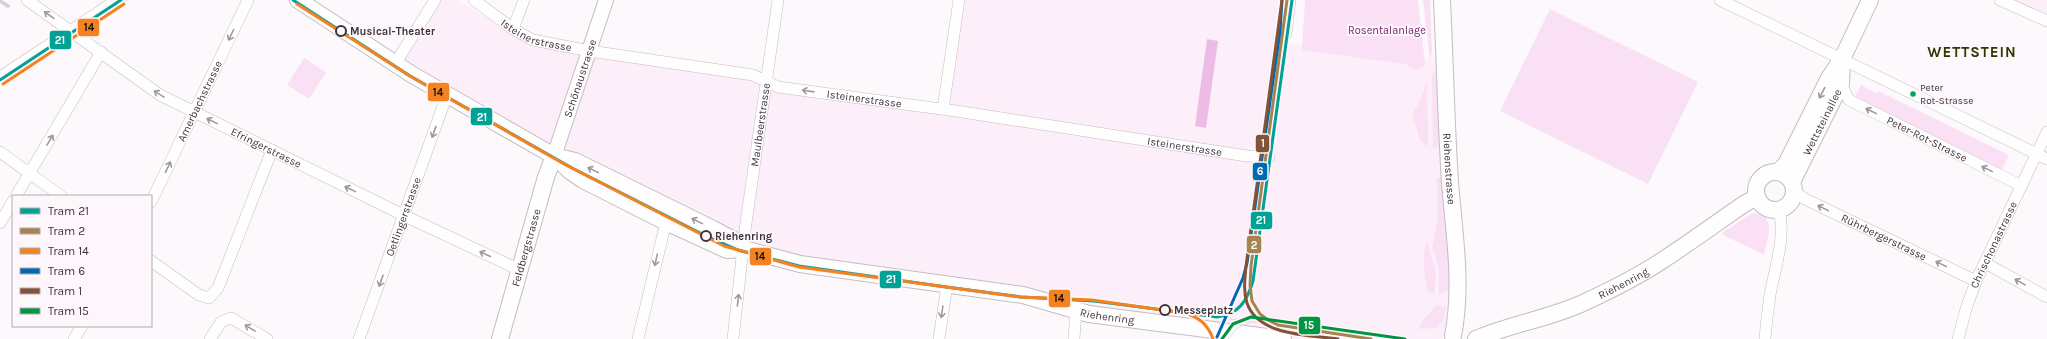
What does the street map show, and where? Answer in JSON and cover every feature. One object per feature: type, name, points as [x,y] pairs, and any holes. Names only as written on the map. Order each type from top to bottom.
[{"type":"main road","name":"Riehenring","points":[[298,0],[395,64],[554,156],[570,171],[583,180],[666,222],[727,250],[744,249],[800,264],[1023,295],[1076,310],[1220,335],[1283,339]]},
{"type":"main road","name":"Riehenstrasse","points":[[1442,0],[1450,181],[1459,293],[1457,314],[1451,338]]},
{"type":"main road","name":"Wettsteinallee","points":[[1778,172],[1786,164],[1829,78],[1842,59],[1870,0]]},
{"type":"main road","name":"Wettsteinallee","points":[[1779,209],[1790,202],[1793,187],[1841,84],[1842,59]]},
{"type":"main road","name":"Riehenring","points":[[554,156],[575,161],[678,211],[732,239],[744,249]]},
{"type":"main road","name":"Feldbergstrasse","points":[[500,339],[544,184],[554,156]]},
{"type":"main road","points":[[1779,209],[1766,208],[1757,197],[1757,184],[1760,178],[1769,173],[1778,172],[1788,177],[1793,187]]},
{"type":"main road","name":"Riehenring","points":[[1476,339],[1488,334],[1547,318],[1582,304],[1626,282],[1665,259],[1744,204],[1757,197]]},
{"type":"street","name":"Efringerstrasse","points":[[27,0],[160,95],[405,216],[520,270]]},
{"type":"street","points":[[0,77],[118,0]]},
{"type":"street","name":"Amerbachstrasse","points":[[152,200],[248,0]]},
{"type":"street","points":[[395,64],[435,0]]},
{"type":"street","name":"Isteinerstrasse","points":[[474,0],[513,29],[533,40],[590,51],[753,75],[778,87],[943,109],[1247,156],[1269,157]]},
{"type":"street","points":[[513,29],[524,0]]},
{"type":"street","name":"Schönaustrasse","points":[[554,156],[606,0]]},
{"type":"street","name":"Maulbeerstrasse","points":[[733,339],[766,81],[778,0]]},
{"type":"street","points":[[943,109],[959,0]]},
{"type":"street","points":[[1286,34],[1290,0]]},
{"type":"street","points":[[1720,0],[2042,156]]},
{"type":"street","points":[[2000,0],[2047,21]]},
{"type":"street","points":[[17,195],[101,52]]},
{"type":"street","name":"Peter-Rot-Strasse","points":[[1841,84],[1849,100],[2022,186]]},
{"type":"street","name":"Oetlingerstrasse","points":[[359,339],[405,216],[447,95]]},
{"type":"street","name":"Chrischonastrasse","points":[[1958,339],[1966,309],[1976,281],[2022,186],[2042,156],[2047,132]]},
{"type":"street","points":[[152,262],[204,297],[209,298],[216,292],[272,150]]},
{"type":"street","points":[[0,152],[60,195]]},
{"type":"street","name":"Rührbergerstrasse","points":[[1793,187],[1805,200],[1976,281]]},
{"type":"street","points":[[0,223],[12,203]]},
{"type":"street","points":[[1765,339],[1770,297],[1781,243],[1782,224],[1779,209]]},
{"type":"street","points":[[638,339],[666,222]]},
{"type":"street","points":[[1985,263],[2047,297]]},
{"type":"street","points":[[939,339],[946,285]]},
{"type":"street","points":[[1074,339],[1076,310]]},
{"type":"street","points":[[210,339],[221,322],[232,318],[268,339]]},
{"type":"street","points":[[74,339],[81,327]]},
{"type":"shaded area","points":[[441,0],[457,0],[532,44],[753,78],[948,114],[963,0],[1293,0],[1289,44],[1410,59],[1441,56],[1455,291],[1449,333],[1440,339],[1229,339],[1111,315],[768,252],[565,156],[402,63],[438,2]]},
{"type":"shaded area","points":[[2009,0],[2047,0],[2047,17]]},
{"type":"shaded area","points":[[1207,39],[1218,41],[1206,128],[1195,126]]},
{"type":"green space","name":"Rosentalanlage","points":[[1305,0],[1418,0],[1425,65],[1416,70],[1405,64],[1302,50]]},
{"type":"green space","points":[[1423,0],[1430,0],[1432,53],[1430,60]]},
{"type":"green space","points":[[1550,9],[1698,82],[1648,184],[1500,111]]},
{"type":"green space","points":[[304,58],[326,72],[309,99],[287,85]]},
{"type":"green space","points":[[1438,67],[1440,143],[1438,147],[1433,148],[1432,75]]},
{"type":"green space","points":[[1427,81],[1428,147],[1420,140],[1412,114],[1420,101]]},
{"type":"green space","points":[[1861,85],[1876,93],[1878,91],[2009,155],[2000,173],[1853,100]]},
{"type":"green space","points":[[1441,177],[1450,262],[1450,288],[1439,295],[1439,266],[1432,248],[1438,217],[1437,178]]},
{"type":"green space","points":[[1753,213],[1761,214],[1766,218],[1768,223],[1769,229],[1764,255],[1723,235],[1723,232]]},
{"type":"green space","points":[[1427,241],[1436,273],[1434,295],[1428,291],[1425,280],[1424,252]]},
{"type":"green space","points":[[1436,305],[1446,307],[1444,320],[1436,328],[1420,329],[1420,324]]},
{"type":"tram line","name":"21","points":[[0,80],[121,0]]},
{"type":"tram line","name":"21","points":[[293,0],[410,76],[572,168],[706,236],[738,250],[799,266],[946,287],[1021,297],[1094,301],[1217,317],[1236,310],[1248,295],[1253,281],[1292,0]]},
{"type":"tram line","name":"6","points":[[1217,337],[1243,278],[1247,263],[1280,31],[1282,0]]},
{"type":"tram line","name":"1","points":[[1282,0],[1246,266],[1245,294],[1247,303],[1253,314],[1262,322],[1273,328],[1299,335],[1338,339]]},
{"type":"tram line","name":"2","points":[[1287,0],[1251,266],[1250,285],[1252,301],[1260,314],[1278,325],[1371,339]]},
{"type":"tram line","name":"14","points":[[3,84],[124,4]]},
{"type":"tram line","name":"14","points":[[297,4],[410,76],[566,165],[724,246],[799,267],[1020,297],[1092,300],[1183,313],[1193,316],[1202,322],[1208,329],[1213,339]]},
{"type":"tram line","points":[[1208,311],[1226,314]]},
{"type":"tram line","points":[[1217,317],[1283,326]]},
{"type":"tram line","name":"15","points":[[1222,339],[1233,324],[1251,317],[1405,339]]},
{"type":"tram line","points":[[1228,339],[1237,328],[1249,323]]},
{"type":"place","name":"Musical-Theater","points":[[341,31]]},
{"type":"place","name":"Peter Rot-Strasse","points":[[1913,94]]},
{"type":"place","name":"Riehenring","points":[[706,236]]},
{"type":"place","name":"Messeplatz","points":[[1165,310]]},
{"type":"district","name":"WETTSTEIN","points":[[1972,52]]}]
